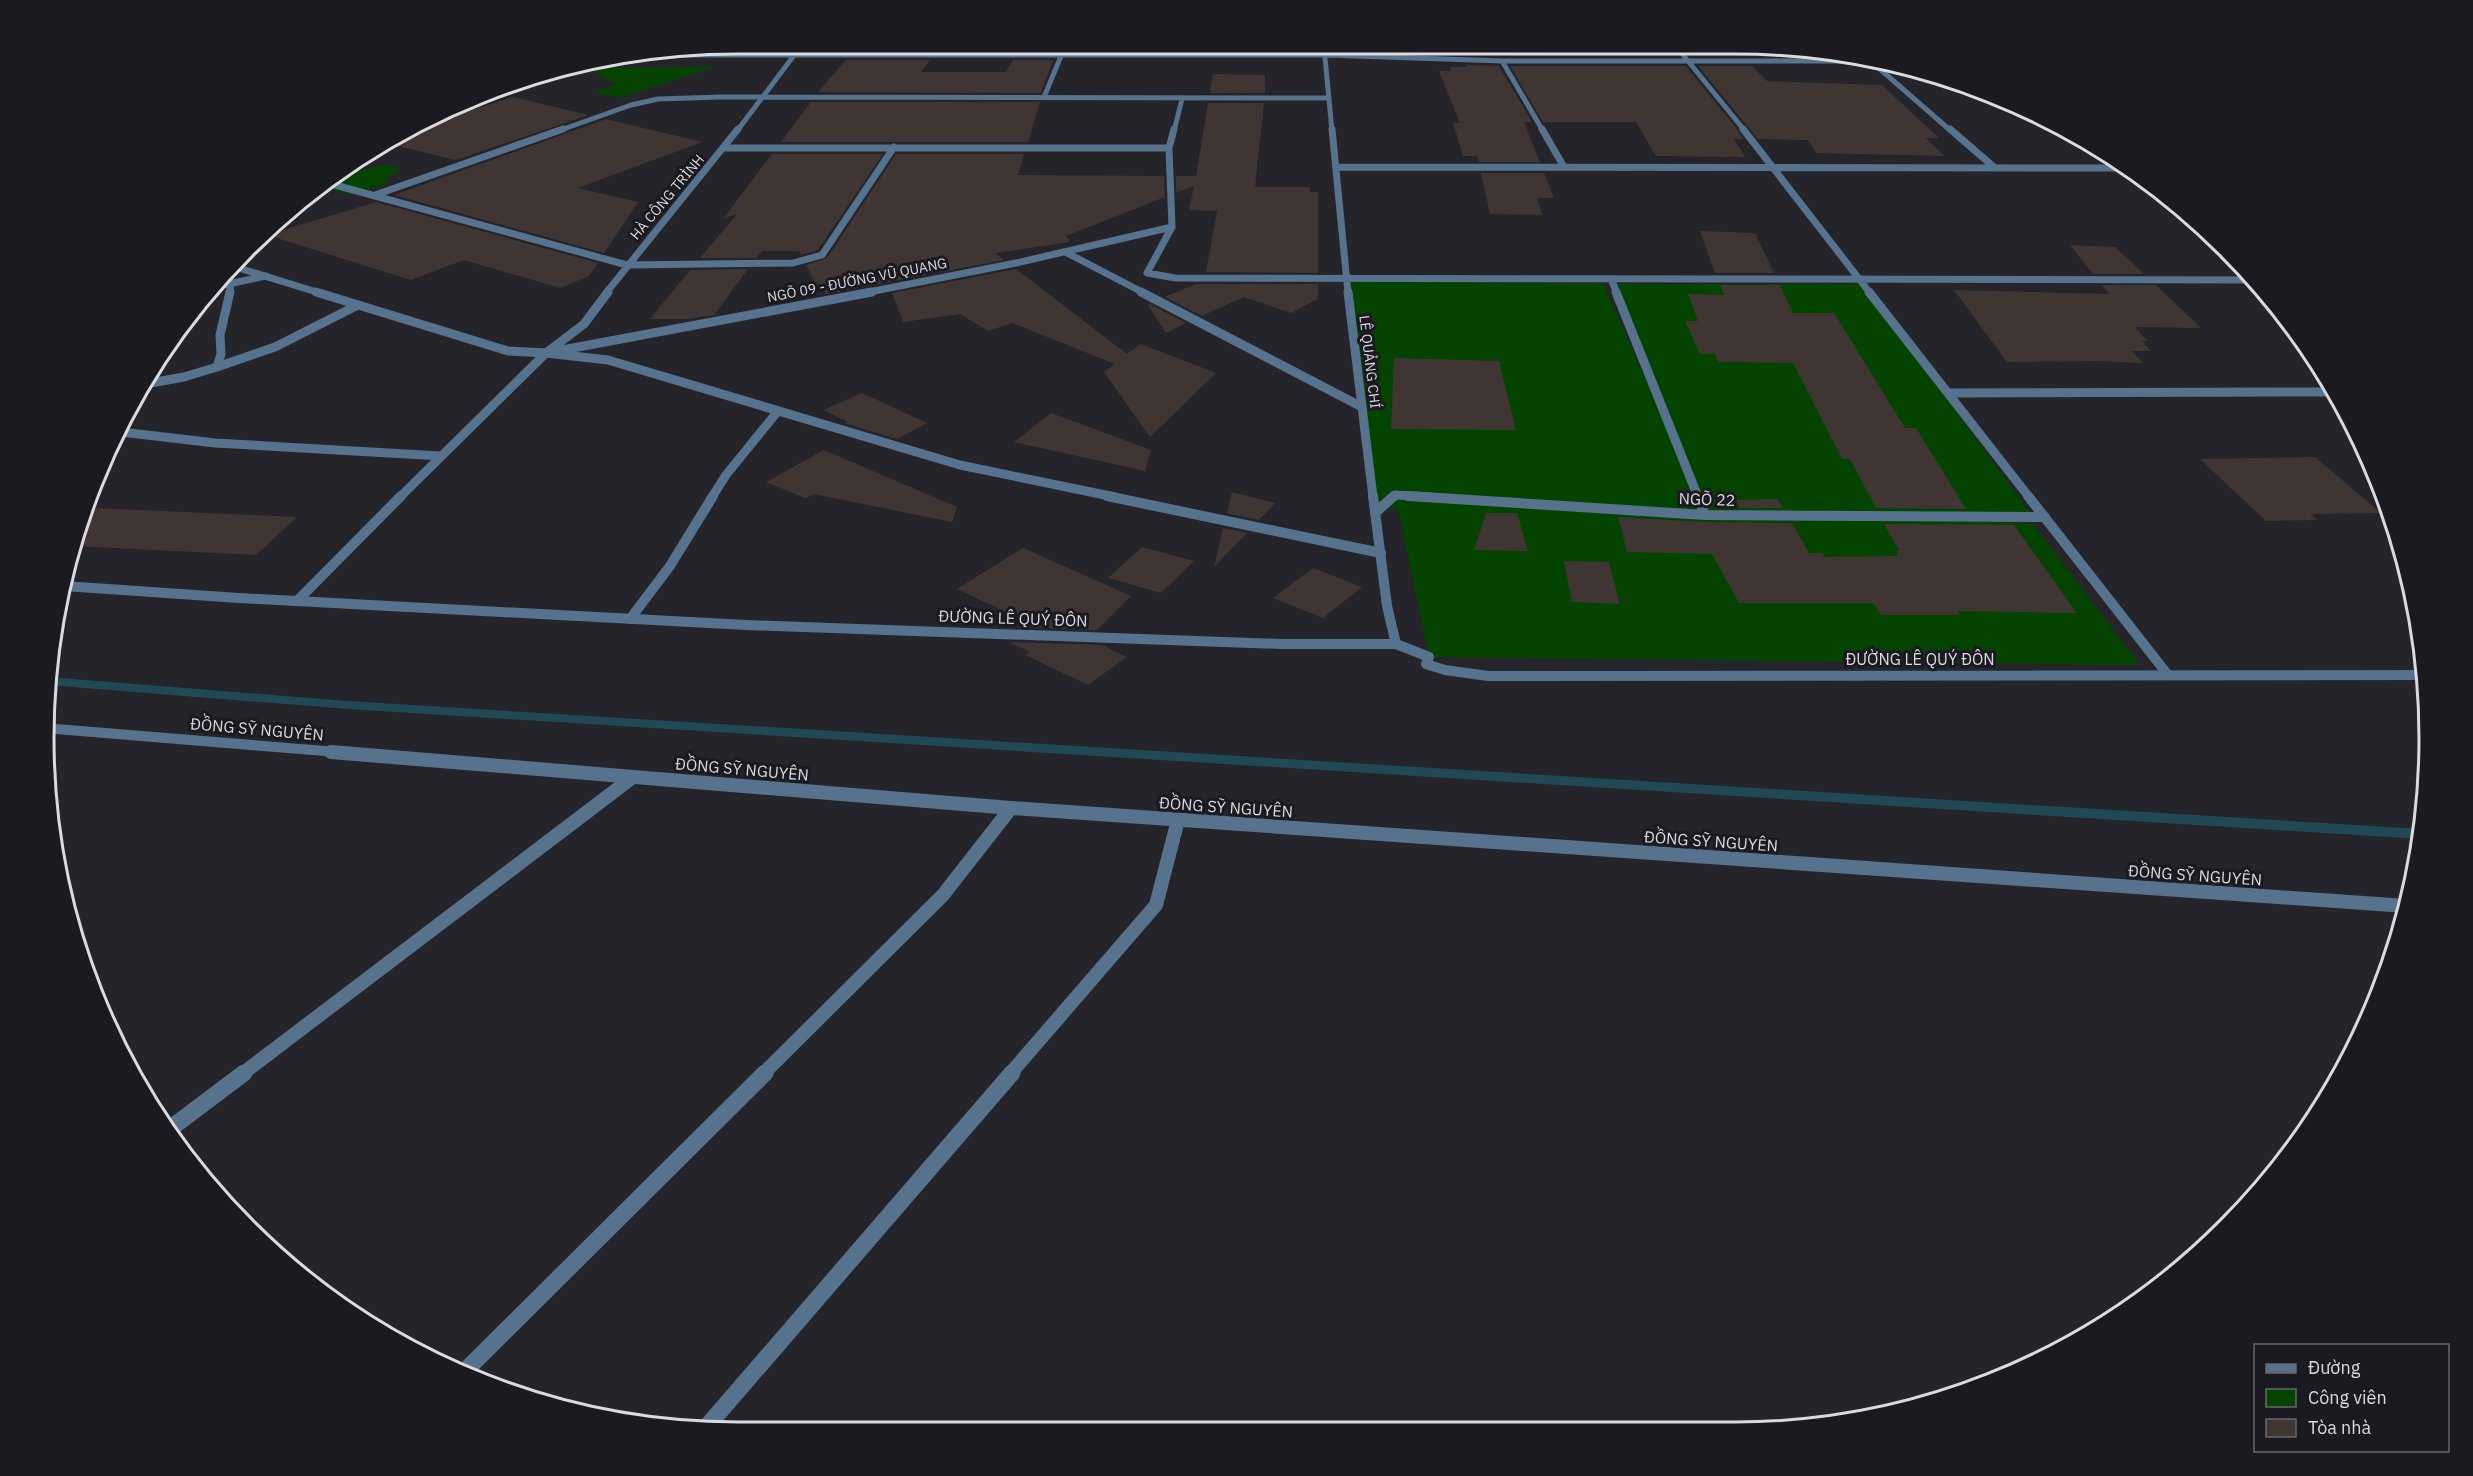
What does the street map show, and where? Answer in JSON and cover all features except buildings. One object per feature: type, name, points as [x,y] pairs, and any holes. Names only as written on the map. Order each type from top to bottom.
[{"type":"street","name":"HÀ CÔNG TRÌNH","points":[[298,600],[546,353],[584,324],[627,265],[764,97],[794,54]]},
{"type":"street","points":[[1044,97],[1063,54]]},
{"type":"street","name":"LÊ QUẢNG CHÍ","points":[[1325,54],[1346,279],[1387,606],[1395,644]]},
{"type":"street","points":[[1378,54],[1502,61],[1830,61]]},
{"type":"street","points":[[1682,54],[1775,168],[2168,675]]},
{"type":"street","points":[[1502,61],[1564,167]]},
{"type":"street","points":[[1881,70],[1995,168]]},
{"type":"street","points":[[375,195],[645,101],[678,97],[1328,98]]},
{"type":"street","points":[[1182,99],[1169,148],[1172,227],[1147,273],[1156,276],[1346,279],[2243,280]]},
{"type":"street","points":[[336,185],[627,265],[793,264],[822,255],[894,147]]},
{"type":"street","points":[[724,148],[1169,148]]},
{"type":"street","points":[[1336,166],[2113,168]]},
{"type":"street","name":"NGÕ 09 - ĐƯỜNG VŨ QUANG","points":[[546,353],[897,288],[1067,253],[1172,227]]},
{"type":"street","points":[[1067,253],[1362,407]]},
{"type":"street","points":[[241,269],[508,351],[608,360],[960,465],[1381,553]]},
{"type":"street","points":[[225,286],[266,276]]},
{"type":"street","points":[[1611,279],[1705,515]]},
{"type":"street","points":[[217,367],[221,354],[220,335],[231,285]]},
{"type":"street","points":[[154,382],[184,377],[275,347],[358,305]]},
{"type":"street","points":[[1948,393],[2325,392]]},
{"type":"street","points":[[630,619],[670,566],[726,475],[778,411]]},
{"type":"street","points":[[126,433],[205,442],[441,456]]},
{"type":"street","name":"NGÕ 22","points":[[1376,512],[1395,495],[1705,515],[2044,517]]},
{"type":"street","name":"ĐƯỜNG LÊ QUÝ ĐÔN","points":[[71,586],[630,619],[1212,642],[1395,644],[1429,657],[1426,664],[1445,670],[1488,676],[2416,675]]},
{"type":"street","name":"ĐỒNG SỸ NGUYÊN","points":[[54,729],[1011,808],[2398,905]]},
{"type":"street","points":[[174,1125],[633,777]]},
{"type":"street","points":[[469,1367],[942,895],[1011,808]]},
{"type":"street","points":[[711,1421],[1156,905],[1178,820]]},
{"type":"green space","points":[[717,67],[621,97],[593,93],[616,85],[594,72],[611,68]]},
{"type":"green space","points":[[387,164],[402,170],[385,177],[391,182],[349,195],[329,190],[358,171]]},
{"type":"green space","points":[[1347,282],[1603,283],[1695,491],[1613,284],[1863,284],[2033,517],[1878,517],[2033,524],[2140,665],[1429,657],[1398,508],[1375,507]]},
{"type":"waterway","points":[[56,682],[348,705],[2412,833]]}]
